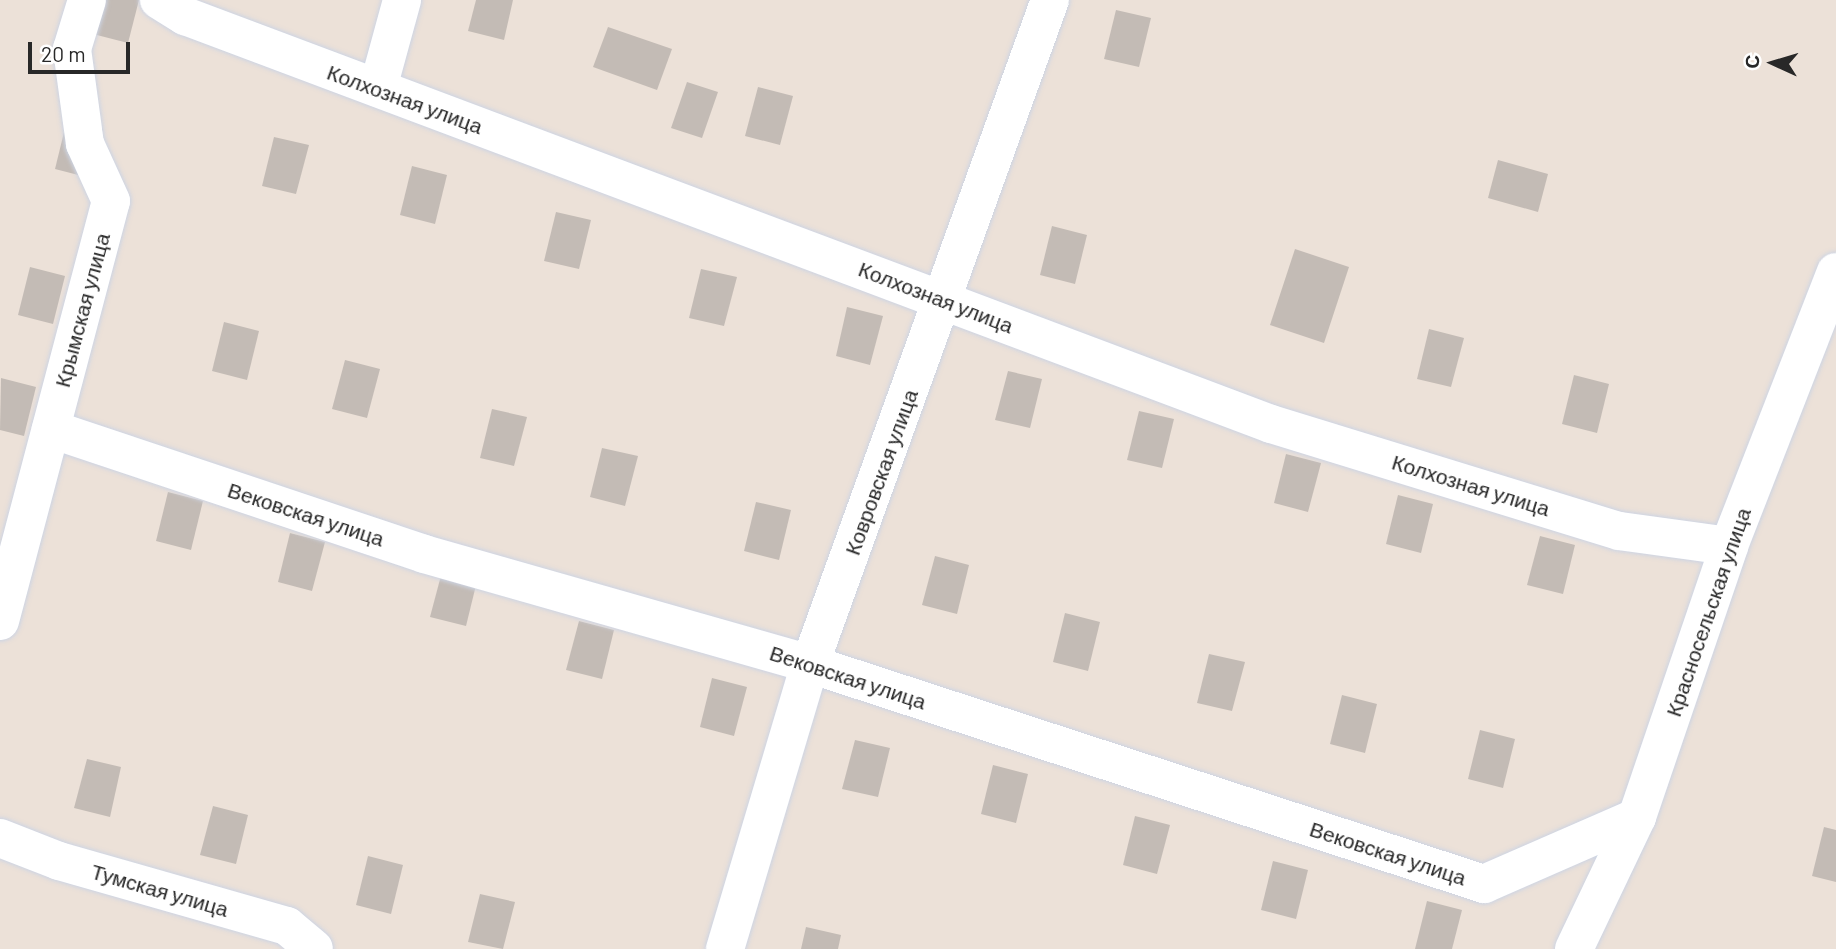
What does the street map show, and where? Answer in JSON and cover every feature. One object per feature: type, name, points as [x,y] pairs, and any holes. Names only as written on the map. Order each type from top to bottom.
[{"type":"street","name":"Крымская улица","points":[[0,621],[111,201],[85,144],[72,49],[87,0]]},
{"type":"street","name":"Колхозная улица","points":[[159,0],[185,16],[1284,428],[1619,531],[1729,546]]},
{"type":"street","points":[[378,88],[402,0]]},
{"type":"street","name":"Ковровская улица","points":[[725,949],[810,664],[944,300],[1049,0]]},
{"type":"street","name":"Красносельская улица","points":[[1574,949],[1637,817],[1729,546],[1832,295]]},
{"type":"street","name":"Вековская улица","points":[[51,429],[424,554],[810,664],[1483,884],[1637,817]]},
{"type":"street","name":"Тумская улица","points":[[0,838],[59,861],[287,926],[314,949]]},
{"type":"building","points":[[101,0],[139,0],[128,43],[93,34]]},
{"type":"building","points":[[476,0],[513,0],[504,40],[468,31]]},
{"type":"building","points":[[1116,10],[1151,18],[1139,67],[1104,59]]},
{"type":"building","points":[[608,27],[672,49],[657,90],[593,67]]},
{"type":"building","points":[[687,82],[718,92],[702,138],[671,128]]},
{"type":"building","points":[[758,87],[793,96],[780,145],[745,136]]},
{"type":"building","points":[[67,120],[103,129],[90,178],[55,169]]},
{"type":"building","points":[[274,137],[309,145],[296,194],[262,186]]},
{"type":"building","points":[[1498,160],[1548,174],[1538,212],[1488,198]]},
{"type":"building","points":[[412,166],[447,175],[435,224],[400,215]]},
{"type":"building","points":[[556,212],[591,220],[579,269],[544,261]]},
{"type":"building","points":[[1052,226],[1087,235],[1075,284],[1040,275]]},
{"type":"building","points":[[1295,249],[1349,267],[1324,343],[1270,325]]},
{"type":"building","points":[[30,267],[65,276],[53,324],[18,315]]},
{"type":"building","points":[[701,269],[737,277],[724,326],[689,318]]},
{"type":"building","points":[[847,307],[883,316],[870,365],[836,356]]},
{"type":"building","points":[[224,322],[259,331],[247,380],[212,371]]},
{"type":"building","points":[[1429,329],[1464,338],[1451,387],[1417,379]]},
{"type":"building","points":[[345,360],[380,369],[367,418],[332,409]]},
{"type":"building","points":[[1008,371],[1042,379],[1030,428],[995,420]]},
{"type":"building","points":[[1574,375],[1609,384],[1597,433],[1562,424]]},
{"type":"building","points":[[1,378],[36,387],[24,436],[0,430]]},
{"type":"building","points":[[492,409],[527,417],[514,466],[480,458]]},
{"type":"building","points":[[1139,411],[1174,419],[1162,468],[1127,460]]},
{"type":"building","points":[[602,448],[638,456],[625,506],[590,497]]},
{"type":"building","points":[[1286,454],[1321,463],[1308,512],[1274,503]]},
{"type":"building","points":[[168,492],[203,501],[191,550],[156,541]]},
{"type":"building","points":[[1398,495],[1433,504],[1421,553],[1386,544]]},
{"type":"building","points":[[756,502],[791,510],[779,560],[744,551]]},
{"type":"building","points":[[290,533],[325,542],[312,591],[278,582]]},
{"type":"building","points":[[1540,536],[1575,545],[1563,594],[1527,585]]},
{"type":"building","points":[[935,556],[969,565],[957,614],[922,605]]},
{"type":"building","points":[[443,568],[478,577],[466,626],[430,617]]},
{"type":"building","points":[[1065,613],[1100,622],[1088,671],[1053,662]]},
{"type":"building","points":[[579,621],[614,630],[602,679],[566,670]]},
{"type":"building","points":[[1209,654],[1245,662],[1232,711],[1197,703]]},
{"type":"building","points":[[712,678],[747,687],[734,736],[700,727]]},
{"type":"building","points":[[1342,695],[1377,704],[1365,753],[1330,744]]},
{"type":"building","points":[[1480,730],[1515,739],[1503,788],[1468,779]]},
{"type":"building","points":[[855,740],[890,748],[878,797],[842,789]]},
{"type":"building","points":[[87,759],[121,767],[110,817],[74,808]]},
{"type":"building","points":[[993,765],[1028,774],[1016,823],[981,814]]},
{"type":"building","points":[[213,806],[248,815],[236,864],[200,855]]},
{"type":"building","points":[[1135,816],[1170,825],[1157,874],[1123,865]]},
{"type":"building","points":[[1824,827],[1836,830],[1836,882],[1812,876]]},
{"type":"building","points":[[368,856],[403,865],[391,914],[356,905]]},
{"type":"building","points":[[1273,861],[1308,870],[1296,919],[1261,910]]},
{"type":"building","points":[[480,894],[515,902],[503,949],[468,942]]},
{"type":"building","points":[[1427,901],[1462,910],[1452,949],[1415,949]]},
{"type":"building","points":[[806,927],[841,935],[838,949],[801,949]]}]
